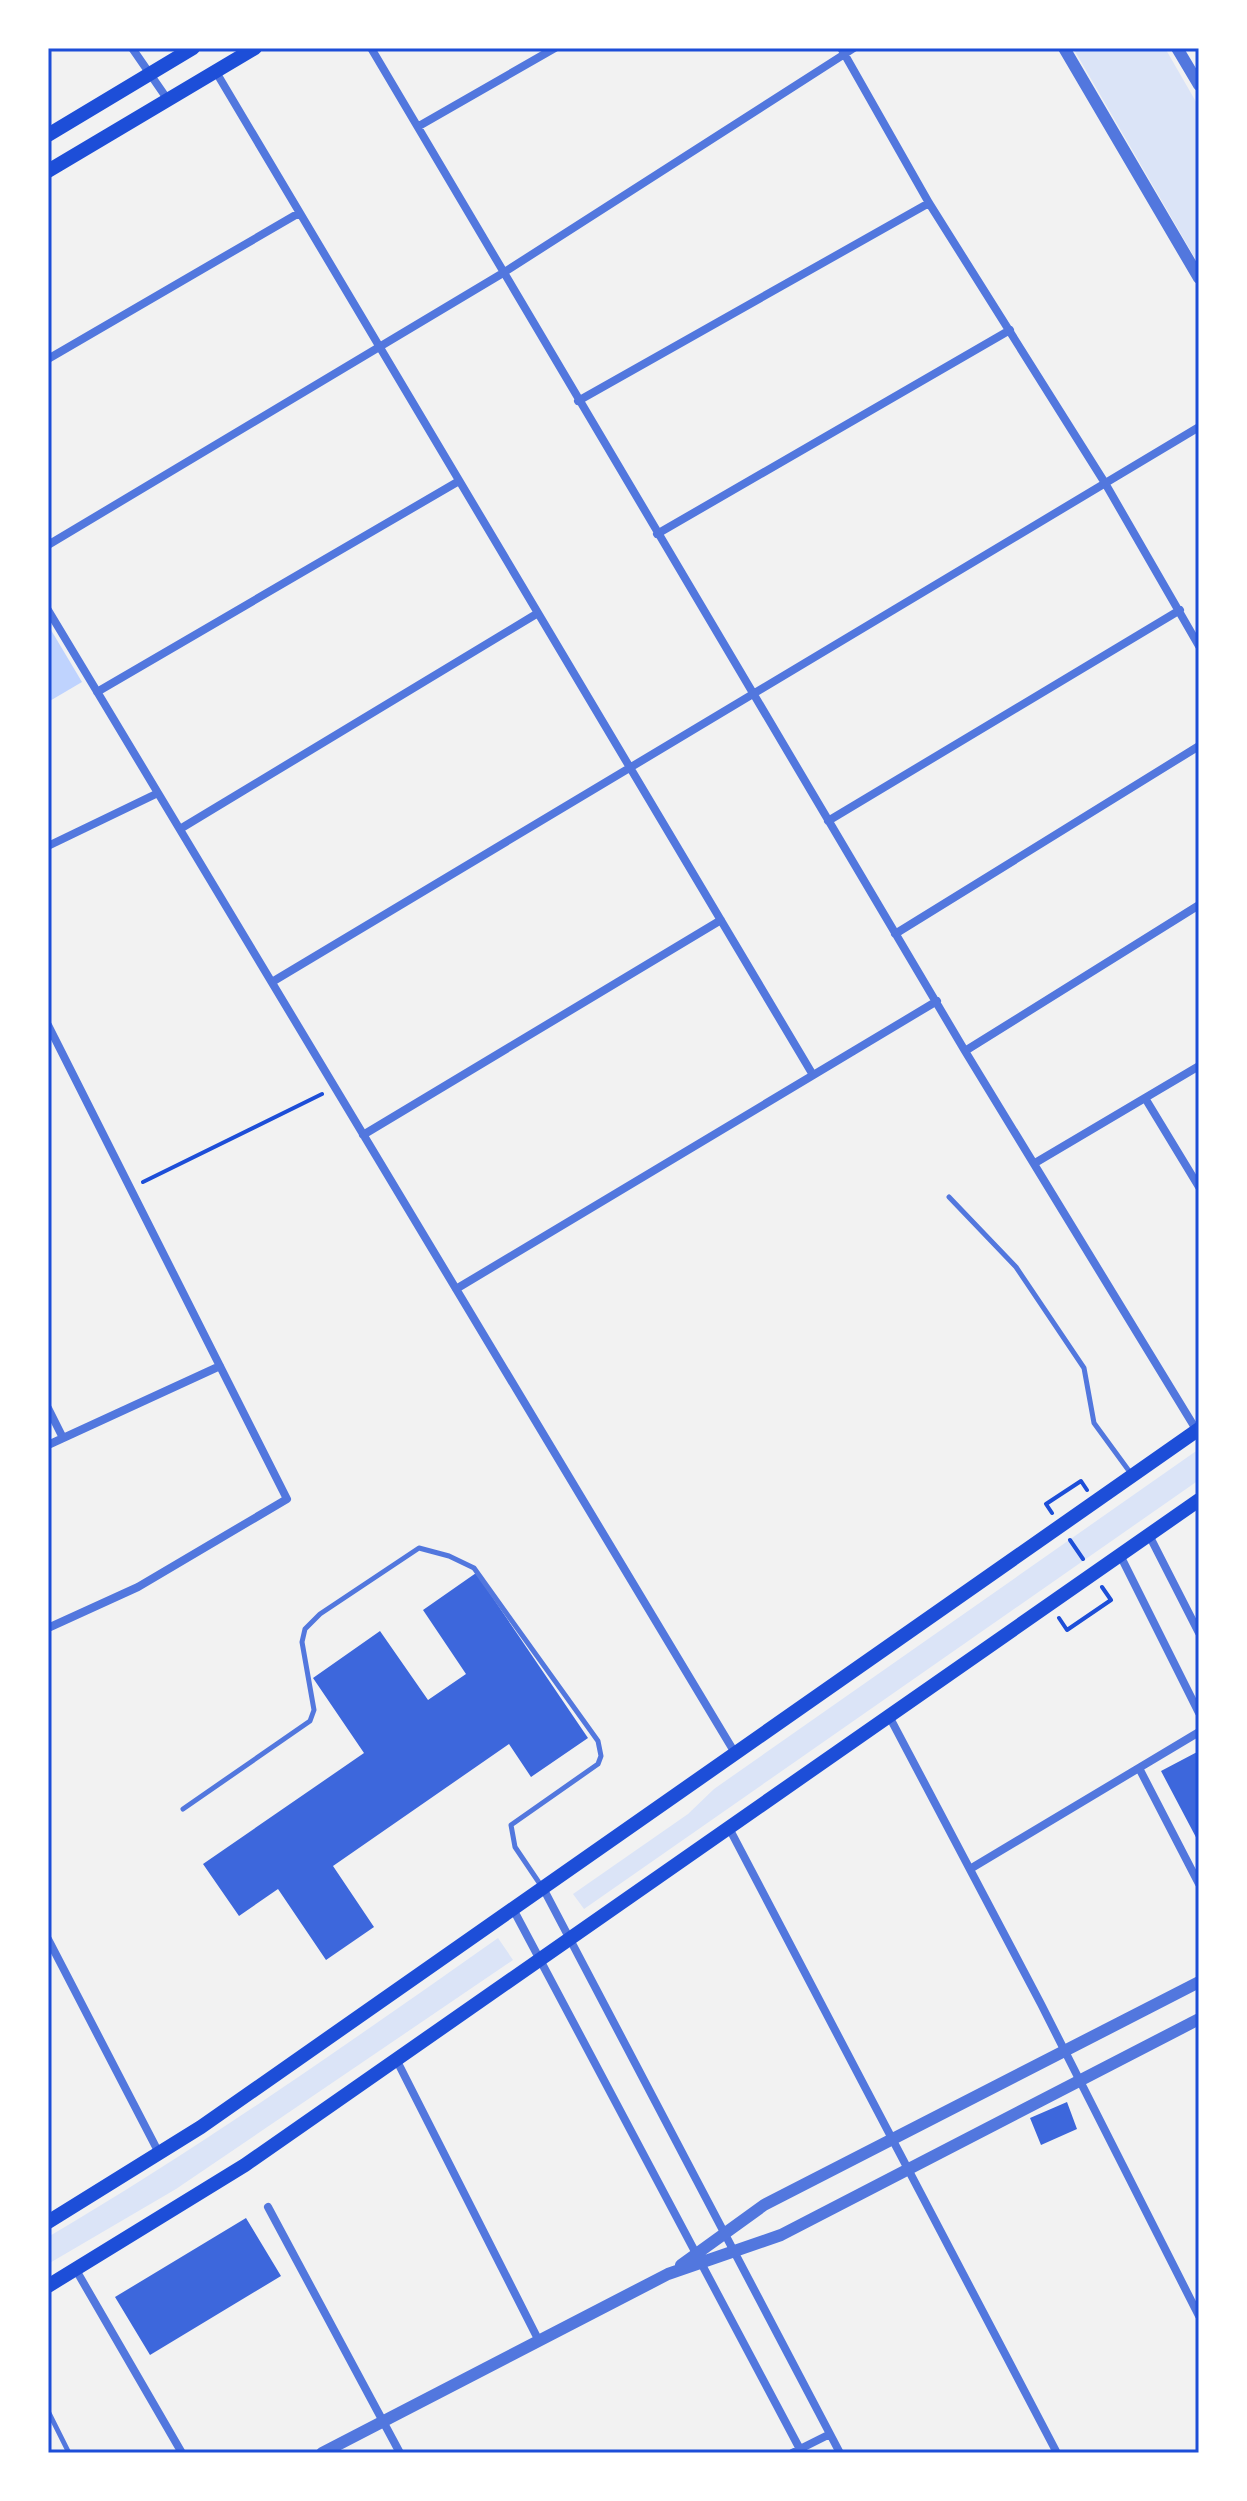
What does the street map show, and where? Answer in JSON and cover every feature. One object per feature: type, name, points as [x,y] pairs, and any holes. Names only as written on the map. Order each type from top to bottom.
[{"type":"main road","points":[[48,135],[193,48]]},
{"type":"main road","points":[[48,171],[255,48]]},
{"type":"main road","points":[[48,2222],[159,2154],[1198,1430]]},
{"type":"main road","points":[[48,2286],[205,2192],[1199,1500]]},
{"type":"street","points":[[132,48],[168,100]]},
{"type":"street","points":[[371,48],[965,1051],[1198,1430]]},
{"type":"street","points":[[419,126],[555,48]]},
{"type":"street","points":[[48,545],[503,273],[843,51],[854,48]]},
{"type":"street","points":[[1064,48],[1199,278]]},
{"type":"street","points":[[1177,48],[1199,85]]},
{"type":"street","points":[[843,51],[929,203],[1105,483],[1199,646]]},
{"type":"street","points":[[216,72],[813,1075]]},
{"type":"street","points":[[578,401],[929,203]]},
{"type":"street","points":[[48,359],[299,213]]},
{"type":"street","points":[[657,534],[1010,330]]},
{"type":"street","points":[[272,982],[1199,427]]},
{"type":"street","points":[[97,692],[459,481]]},
{"type":"street","points":[[48,610],[735,1753]]},
{"type":"street","points":[[828,821],[1180,610]]},
{"type":"street","points":[[180,829],[538,613]]},
{"type":"street","points":[[895,934],[1199,746]]},
{"type":"street","points":[[48,846],[158,793]]},
{"type":"street","points":[[965,1051],[1199,905]]},
{"type":"street","points":[[363,1135],[721,920]]},
{"type":"street","points":[[456,1289],[937,1001]]},
{"type":"street","points":[[48,1025],[287,1499],[211,1547],[138,1587],[48,1628]]},
{"type":"street","points":[[1035,1163],[1199,1066]]},
{"type":"street","points":[[1145,1098],[1199,1187]]},
{"type":"street","points":[[48,1445],[220,1366]]},
{"type":"street","points":[[48,1408],[63,1438]]},
{"type":"street","points":[[1149,1535],[1199,1633]]},
{"type":"street","points":[[1120,1555],[1199,1713]]},
{"type":"street","points":[[889,1716],[1065,2051],[1199,2316]]},
{"type":"street","points":[[970,1869],[1199,1732]]},
{"type":"street","points":[[1139,1768],[1199,1884]]},
{"type":"street","points":[[729,1828],[1057,2453]]},
{"type":"street","points":[[543,1888],[840,2453]]},
{"type":"street","points":[[513,1909],[699,2258],[798,2452],[830,2434]]},
{"type":"street","points":[[48,1939],[159,2154]]},
{"type":"street","points":[[699,2258],[764,2205],[1199,1982]]},
{"type":"street","points":[[322,2453],[699,2258],[781,2235],[1199,2019]]},
{"type":"street","points":[[396,2059],[539,2341]]},
{"type":"street","points":[[268,2207],[400,2453]]},
{"type":"street","points":[[76,2270],[182,2453]]},
{"type":"lane","points":[[949,1197],[1016,1267],[1084,1368],[1094,1423],[1132,1476]]},
{"type":"lane","points":[[183,1809],[310,1721],[314,1710],[302,1642],[305,1629],[320,1614],[419,1548],[449,1556],[474,1568],[598,1741],[601,1756],[598,1764],[511,1825],[515,1847],[543,1888]]},
{"type":"lane","points":[[48,2411],[69,2453]]},
{"type":"path","points":[[130,1188],[335,1087]]},
{"type":"path","points":[[1054,1516],[1046,1504],[1081,1481]]},
{"type":"path","points":[[1062,1528],[1087,1564]]},
{"type":"path","points":[[1067,1630],[1111,1600],[1095,1576]]},
{"type":"shaded area","points":[[1073,48],[1165,48],[1199,107],[1199,265]]},
{"type":"shaded area","points":[[1199,1449],[1199,1480],[584,1909],[573,1894],[688,1814],[714,1789]]},
{"type":"shaded area","points":[[498,1938],[513,1960],[176,2189],[48,2264],[48,2237],[219,2130]]},
{"type":"water","points":[[48,625],[82,682],[48,702]]},
{"type":"building","points":[[476,1573],[588,1738],[531,1777],[509,1744],[333,1866],[374,1927],[326,1960],[278,1889],[239,1916],[203,1864],[364,1753],[313,1678],[380,1631],[428,1700],[466,1674],[423,1610]]},
{"type":"building","points":[[1199,1751],[1199,1843],[1161,1771]]},
{"type":"building","points":[[1067,2102],[1077,2129],[1041,2145],[1030,2118]]},
{"type":"building","points":[[246,2218],[281,2276],[150,2355],[115,2297]]}]
